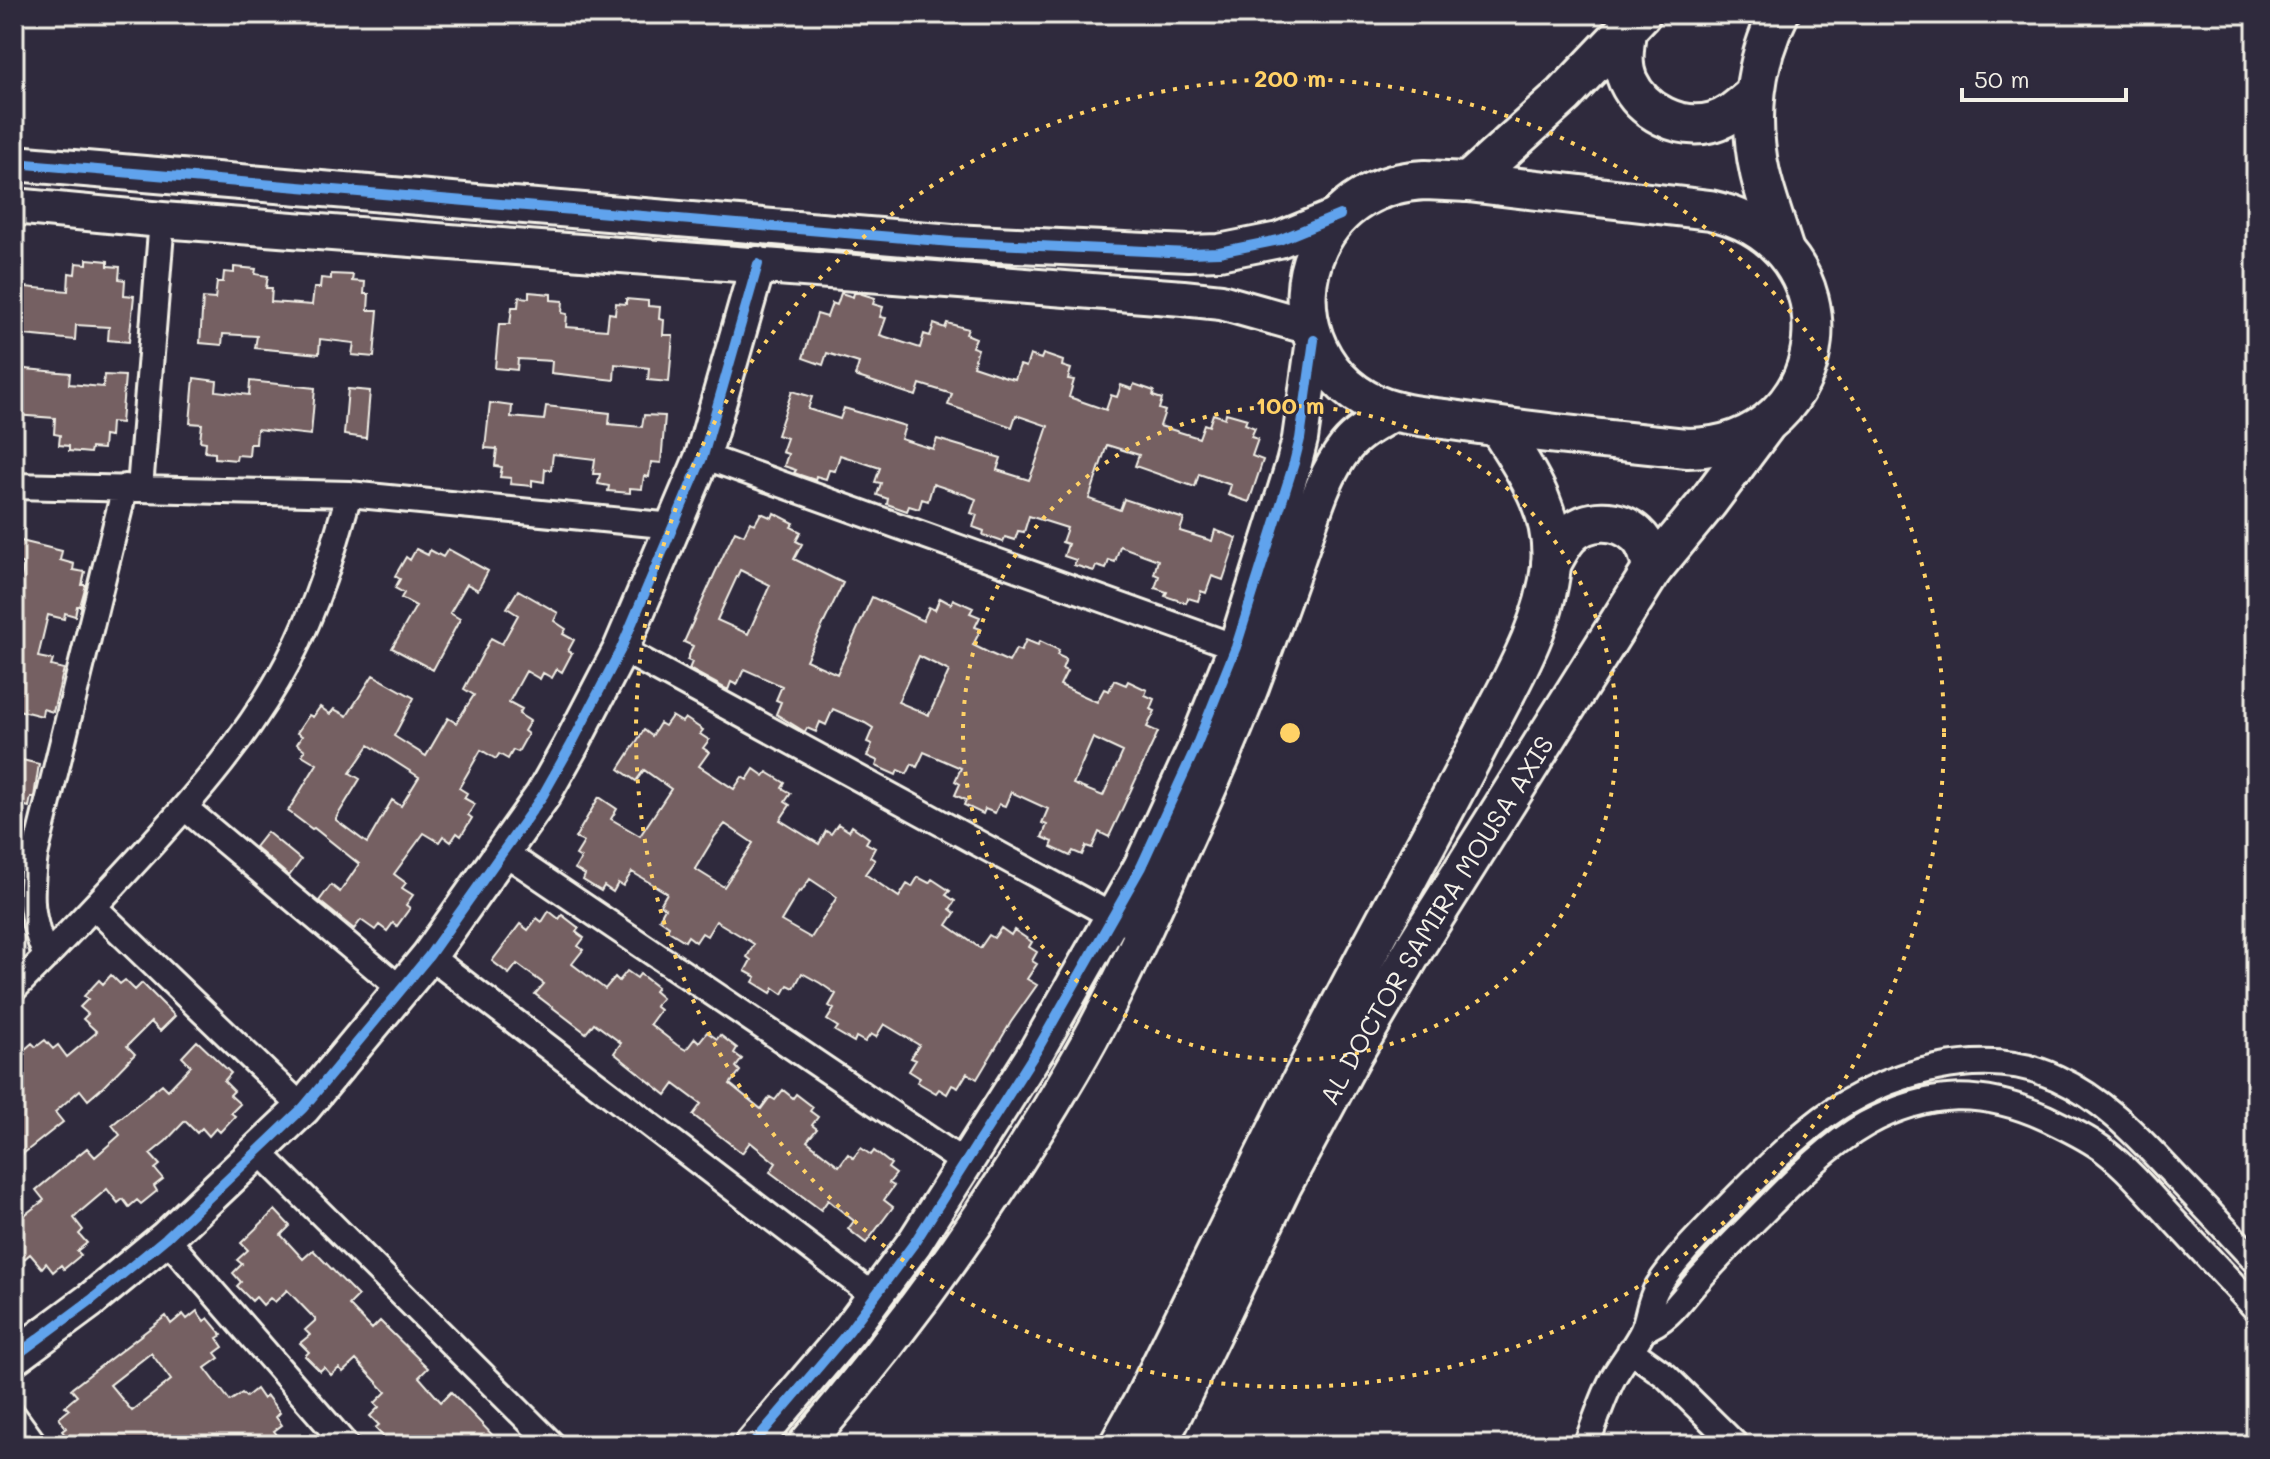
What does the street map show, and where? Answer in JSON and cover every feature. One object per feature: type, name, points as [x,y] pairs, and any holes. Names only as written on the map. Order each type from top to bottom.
[{"type":"main road","points":[[1779,14],[1761,63],[1755,94],[1755,133],[1760,170],[1784,251]]},
{"type":"main road","points":[[1634,22],[1623,56],[1628,81],[1642,102],[1663,117],[1687,124],[1712,122],[1735,111],[1755,94]]},
{"type":"main road","points":[[1468,182],[1564,95],[1634,22]]},
{"type":"main road","points":[[1425,180],[1468,182],[1727,214],[1759,228],[1796,267],[1805,285],[1813,323],[1808,362],[1791,398],[1766,424],[1735,440],[1704,448],[1688,448],[1499,428],[1395,412],[1361,397],[1333,373],[1312,334],[1306,297],[1310,267],[1321,239],[1340,215],[1370,192],[1388,185],[1425,180]]},
{"type":"main road","name":"AL DOCTOR SAMIRA MOUSA AXIS","points":[[1155,1445],[1282,1185],[1352,1055],[1425,931],[1652,570],[1728,477],[1766,424]]},
{"type":"main road","name":"AL DOCTOR SAMIRA MOUSA AXIS","points":[[1119,1445],[1150,1389],[1302,1079],[1531,638],[1544,601],[1551,564],[1549,524],[1541,500],[1499,428]]},
{"type":"main road","points":[[1551,564],[1568,537],[1584,525],[1604,521],[1623,525],[1639,536],[1649,553],[1652,570]]},
{"type":"street","points":[[14,163],[952,242],[1189,253],[1219,252],[1279,240],[1340,215]]},
{"type":"street","points":[[14,206],[1221,302],[1280,317],[1312,334],[1300,439],[1236,647],[1172,802],[1141,867],[1045,1037],[966,1164],[915,1242],[774,1438]]},
{"type":"street","points":[[46,957],[31,907],[35,855],[132,488],[162,220]]},
{"type":"street","points":[[948,280],[952,242]]},
{"type":"street","points":[[14,1357],[91,1300],[166,1238],[303,1108],[429,956],[543,795],[621,649],[703,456],[758,264]]},
{"type":"street","points":[[805,1445],[846,1398],[927,1291],[1001,1187],[1072,1071],[1143,933],[1211,785],[1246,700],[1324,485],[1348,445],[1363,431],[1395,412]]},
{"type":"street","points":[[703,456],[1236,647]]},
{"type":"street","points":[[14,486],[349,494],[673,526]]},
{"type":"street","points":[[14,989],[185,808],[241,738],[267,699],[310,616],[327,573],[349,494]]},
{"type":"street","points":[[621,649],[1143,933]]},
{"type":"street","points":[[185,808],[402,990]]},
{"type":"street","points":[[502,851],[966,1164]]},
{"type":"street","points":[[94,907],[303,1108]]},
{"type":"street","points":[[429,956],[874,1296]]},
{"type":"street","points":[[1586,1445],[1612,1380],[1644,1329],[1648,1307],[1658,1287],[1692,1245],[1743,1191],[1825,1116],[1847,1102],[1920,1071],[1967,1063],[2014,1065],[2054,1076],[2092,1095],[2124,1122],[2256,1262]]},
{"type":"street","points":[[1644,1329],[1667,1317],[1764,1212],[1841,1141],[1887,1113],[1938,1097],[1963,1096],[1994,1100],[2038,1114],[2072,1130],[2105,1151],[2135,1178],[2256,1309]]},
{"type":"street","points":[[258,1151],[553,1445]]},
{"type":"street","points":[[1743,1191],[1764,1212]]},
{"type":"street","points":[[166,1238],[346,1445]]},
{"type":"street","points":[[1630,1350],[1666,1376],[1736,1445]]},
{"type":"street","points":[[14,1416],[35,1445]]},
{"type":"building","points":[[87,259],[108,261],[108,266],[120,267],[119,279],[125,280],[124,295],[134,296],[129,342],[108,340],[109,327],[76,325],[75,340],[14,334],[14,286],[68,291],[69,273],[75,274],[76,263],[87,264]]},
{"type":"building","points":[[234,267],[256,269],[255,274],[268,276],[266,288],[272,288],[271,302],[312,305],[314,288],[320,288],[321,278],[331,279],[331,274],[353,275],[352,281],[365,282],[364,294],[369,294],[368,310],[378,310],[374,357],[352,355],[354,343],[320,339],[319,354],[255,348],[257,336],[223,334],[222,345],[200,343],[203,298],[215,299],[217,282],[223,282],[224,272],[234,273]]},
{"type":"building","points":[[529,292],[551,294],[551,300],[563,301],[562,313],[567,314],[566,327],[607,330],[609,313],[615,314],[616,303],[626,304],[626,299],[648,301],[648,306],[660,307],[659,319],[664,320],[663,335],[673,335],[669,382],[648,380],[649,368],[615,364],[614,380],[551,373],[552,361],[518,359],[517,370],[495,368],[499,324],[510,324],[512,307],[518,307],[519,297],[529,298]]},
{"type":"building","points":[[841,293],[853,297],[854,293],[859,293],[875,298],[873,304],[883,307],[880,317],[886,318],[880,335],[920,348],[924,334],[930,336],[934,324],[945,328],[947,323],[968,329],[966,334],[976,338],[972,347],[978,349],[973,366],[1006,377],[1015,379],[1020,365],[1026,367],[1030,355],[1041,359],[1043,354],[1063,361],[1062,366],[1071,369],[1068,379],[1074,380],[1069,397],[1106,410],[1111,395],[1117,397],[1121,385],[1132,389],[1134,384],[1154,391],[1153,396],[1162,399],[1159,409],[1165,411],[1160,426],[1199,438],[1204,424],[1209,426],[1213,414],[1225,418],[1226,413],[1247,419],[1245,424],[1255,428],[1251,437],[1258,439],[1252,456],[1263,460],[1249,502],[1228,495],[1231,485],[1199,474],[1195,487],[1135,466],[1139,455],[1107,445],[1089,499],[1120,510],[1124,499],[1184,519],[1180,531],[1212,541],[1215,530],[1237,538],[1223,580],[1212,576],[1206,593],[1201,591],[1198,601],[1188,598],[1186,603],[1165,596],[1167,592],[1155,588],[1159,576],[1154,574],[1158,560],[1120,546],[1115,562],[1109,560],[1106,569],[1096,566],[1094,571],[1074,565],[1076,560],[1064,556],[1068,544],[1062,542],[1067,528],[1029,516],[1024,532],[1018,531],[1015,540],[1005,537],[1003,542],[983,535],[984,531],[973,527],[977,515],[971,513],[976,499],[966,495],[933,484],[928,501],[922,499],[919,509],[909,506],[907,511],[887,504],[888,499],[877,495],[881,483],[875,482],[880,468],[840,455],[835,471],[829,470],[826,479],[816,476],[815,480],[784,466],[788,454],[782,452],[787,438],[777,435],[792,391],[812,397],[808,409],[840,419],[844,408],[905,426],[901,439],[933,449],[937,439],[1001,458],[997,470],[1029,480],[1048,426],[1016,415],[1012,427],[948,405],[952,394],[920,384],[916,396],[855,376],[859,363],[827,353],[823,365],[803,358],[817,314],[827,317],[832,303],[837,305]]},
{"type":"building","points":[[14,368],[70,373],[69,384],[103,387],[104,375],[125,376],[121,423],[111,422],[110,437],[104,436],[103,449],[91,448],[90,453],[69,451],[69,446],[59,445],[60,435],[54,434],[55,418],[14,415]]},
{"type":"building","points":[[194,378],[217,381],[216,391],[249,395],[250,381],[315,388],[311,435],[257,429],[256,444],[250,444],[249,456],[237,455],[236,460],[215,458],[215,453],[205,452],[206,442],[200,441],[202,424],[190,423]]},
{"type":"building","points":[[348,389],[370,391],[366,438],[344,435]]},
{"type":"building","points":[[490,403],[512,406],[511,417],[544,420],[546,406],[610,413],[609,424],[642,427],[644,415],[665,416],[661,463],[651,462],[649,477],[644,476],[642,489],[630,488],[630,493],[608,491],[609,486],[598,484],[600,474],[593,474],[595,459],[553,454],[551,470],[545,469],[544,482],[532,480],[532,486],[510,484],[511,478],[500,477],[502,467],[495,466],[497,449],[485,448]]},
{"type":"building","points":[[761,513],[772,518],[774,513],[794,523],[791,527],[801,532],[796,541],[802,544],[794,559],[843,583],[806,660],[837,674],[872,597],[923,621],[929,607],[935,610],[940,598],[951,604],[953,599],[973,608],[970,613],[980,617],[975,627],[981,629],[973,645],[1009,662],[1016,649],[1021,651],[1026,640],[1038,645],[1040,641],[1059,650],[1057,655],[1066,659],[1062,669],[1067,671],[1060,685],[1097,702],[1104,689],[1109,691],[1114,680],[1126,685],[1128,681],[1147,690],[1145,695],[1154,699],[1150,709],[1155,711],[1147,727],[1158,732],[1109,837],[1099,832],[1092,848],[1086,846],[1082,855],[1073,851],[1070,856],[1051,847],[1053,842],[1042,837],[1047,825],[1042,823],[1048,809],[1011,792],[1005,806],[999,804],[995,813],[985,809],[983,814],[964,805],[966,800],[955,795],[960,784],[955,781],[961,768],[924,752],[917,767],[912,764],[907,774],[898,770],[896,775],[876,766],[878,761],[867,756],[872,744],[867,742],[873,728],[865,723],[833,709],[826,725],[820,722],[816,732],[807,728],[805,732],[776,714],[781,702],[776,700],[782,686],[744,669],[737,685],[731,682],[728,690],[689,669],[692,662],[687,660],[693,646],[684,642],[715,573],[735,531],[744,535],[750,522],[755,524]],"holes":[[[740,570],[770,585],[748,634],[717,620]],[[919,656],[949,671],[929,715],[898,702]],[[1093,738],[1123,752],[1103,796],[1073,784]]]},
{"type":"building","points":[[17,540],[62,551],[60,560],[74,564],[73,570],[85,572],[82,585],[86,585],[75,616],[65,613],[64,619],[48,615],[38,657],[53,660],[51,666],[64,669],[53,712],[43,709],[42,716],[14,709],[14,596],[17,597],[24,564],[14,561]]},
{"type":"building","points":[[416,549],[428,555],[430,550],[443,557],[448,549],[488,571],[478,590],[467,584],[450,613],[460,619],[433,670],[392,648],[416,606],[401,598],[404,593],[395,588],[400,579],[395,576],[406,557],[410,560]]},
{"type":"building","points":[[518,590],[558,613],[554,621],[566,629],[563,634],[574,640],[568,651],[572,653],[562,672],[557,669],[552,678],[543,673],[540,679],[526,671],[509,702],[522,709],[519,714],[530,721],[524,731],[528,734],[518,752],[513,750],[508,759],[499,754],[496,759],[481,750],[459,788],[467,793],[464,798],[475,804],[468,815],[472,818],[461,836],[457,833],[451,842],[443,836],[439,842],[424,833],[394,874],[406,883],[402,888],[413,895],[406,905],[410,908],[397,926],[393,923],[387,931],[379,925],[375,930],[361,920],[354,929],[319,901],[331,885],[340,892],[359,864],[288,811],[317,764],[302,755],[305,750],[297,744],[302,736],[297,733],[309,715],[313,717],[320,707],[330,714],[334,709],[347,716],[373,675],[414,698],[394,736],[426,756],[448,718],[456,723],[474,695],[464,689],[491,638],[502,644],[518,615],[507,608]],"holes":[[[369,745],[419,777],[401,806],[392,800],[367,843],[336,820],[360,779],[350,773]]]},
{"type":"building","points":[[672,716],[682,722],[685,718],[703,730],[700,734],[709,740],[703,748],[709,752],[699,766],[734,789],[742,777],[747,780],[754,769],[764,776],[767,772],[785,783],[782,788],[791,793],[785,802],[790,805],[780,820],[819,844],[826,831],[831,834],[838,824],[849,831],[852,826],[869,838],[866,843],[875,848],[870,857],[875,860],[865,874],[899,897],[907,884],[912,887],[918,877],[929,883],[932,879],[950,891],[946,895],[955,901],[950,909],[955,913],[947,925],[980,948],[989,935],[994,938],[1001,928],[1011,935],[1014,930],[1032,942],[1029,947],[1037,952],[1032,961],[1037,964],[1027,979],[1037,985],[977,1079],[967,1073],[958,1088],[952,1085],[947,1094],[939,1089],[936,1093],[917,1082],[920,1078],[909,1071],[916,1060],[911,1058],[919,1045],[884,1024],[876,1037],[871,1034],[865,1042],[856,1037],[854,1042],[835,1031],[838,1027],[827,1020],[834,1009],[829,1006],[836,994],[820,983],[802,973],[794,988],[788,985],[783,994],[774,988],[771,993],[753,982],[756,977],[745,971],[751,960],[747,957],[754,944],[746,939],[716,921],[707,936],[702,933],[696,942],[688,936],[685,941],[667,930],[669,926],[659,919],[665,908],[660,905],[667,893],[632,872],[623,886],[618,883],[613,892],[604,886],[601,891],[583,880],[585,875],[575,869],[581,858],[576,855],[584,842],[575,838],[599,797],[617,809],[611,819],[640,836],[671,789],[644,770],[636,781],[619,769],[644,730],[652,736],[660,723],[665,726]],"holes":[[[725,824],[753,843],[724,887],[695,869]],[[810,879],[837,897],[811,938],[781,921]]]},
{"type":"building","points":[[14,758],[39,764],[34,797],[31,797],[29,807],[14,803]]},
{"type":"building","points":[[267,832],[301,860],[289,876],[255,847]]},
{"type":"building","points":[[549,911],[559,919],[562,915],[579,928],[576,932],[584,938],[578,946],[583,950],[572,964],[605,989],[615,977],[619,981],[627,971],[637,978],[640,974],[657,987],[654,991],[662,998],[655,1006],[660,1010],[650,1024],[677,1045],[686,1050],[695,1038],[699,1042],[707,1032],[717,1039],[720,1035],[737,1048],[734,1053],[742,1059],[736,1067],[740,1071],[730,1084],[761,1109],[770,1097],[775,1100],[783,1090],[793,1098],[796,1094],[813,1107],[810,1111],[818,1117],[812,1125],[817,1129],[807,1141],[839,1166],[848,1154],[853,1158],[861,1148],[871,1155],[874,1151],[891,1164],[888,1168],[896,1174],[889,1183],[894,1186],[884,1200],[893,1207],[866,1243],[848,1229],[854,1221],[828,1200],[821,1210],[770,1172],[776,1163],[750,1142],[742,1153],[693,1115],[701,1104],[674,1084],[666,1095],[614,1053],[621,1043],[594,1023],[586,1033],[535,994],[544,984],[517,964],[509,974],[492,961],[520,924],[528,930],[537,918],[542,922]]},
{"type":"building","points":[[111,975],[120,984],[125,980],[135,990],[142,983],[175,1016],[160,1031],[151,1022],[127,1046],[135,1054],[103,1087],[88,1100],[80,1090],[55,1112],[63,1122],[14,1161],[14,1059],[32,1043],[36,1047],[45,1040],[53,1049],[58,1045],[67,1057],[97,1032],[83,1019],[88,1014],[80,1007],[88,999],[84,996],[99,980],[103,984]]},
{"type":"building","points":[[197,1041],[231,1073],[224,1081],[234,1091],[230,1095],[240,1104],[231,1113],[235,1116],[220,1132],[216,1128],[209,1136],[202,1128],[197,1133],[185,1121],[150,1154],[160,1165],[155,1169],[163,1179],[154,1186],[157,1191],[141,1204],[137,1200],[129,1207],[123,1199],[118,1203],[107,1189],[81,1211],[74,1218],[83,1230],[79,1234],[87,1243],[77,1251],[81,1255],[64,1269],[61,1265],[53,1272],[46,1263],[42,1268],[30,1254],[14,1268],[14,1223],[44,1200],[36,1190],[87,1148],[95,1157],[120,1135],[112,1125],[162,1084],[168,1090],[191,1066],[182,1057]]},
{"type":"building","points":[[275,1210],[290,1226],[281,1235],[303,1259],[313,1250],[358,1296],[349,1305],[372,1329],[380,1321],[428,1368],[419,1377],[441,1402],[451,1392],[502,1445],[391,1445],[375,1428],[379,1425],[370,1416],[379,1407],[375,1403],[386,1392],[356,1360],[343,1372],[339,1368],[331,1375],[324,1367],[320,1371],[305,1356],[309,1352],[300,1343],[310,1335],[305,1330],[316,1320],[287,1290],[275,1302],[270,1298],[263,1305],[256,1297],[252,1301],[237,1286],[241,1282],[233,1273],[242,1264],[237,1260],[248,1250],[241,1243]]},
{"type":"building","points":[[197,1311],[204,1321],[208,1318],[222,1335],[217,1338],[223,1347],[215,1353],[219,1358],[205,1368],[230,1401],[242,1393],[246,1397],[256,1389],[263,1399],[267,1396],[280,1413],[276,1417],[282,1425],[274,1431],[278,1436],[266,1445],[73,1445],[62,1431],[66,1428],[59,1418],[69,1410],[65,1406],[77,1396],[71,1389],[166,1316],[171,1324],[183,1314],[187,1319]],"holes":[[[151,1353],[171,1380],[132,1411],[110,1385]]]},
{"type":"cycle path","points":[[14,163],[952,242],[1189,253],[1219,252],[1279,240],[1340,215]]},
{"type":"cycle path","points":[[14,1357],[91,1300],[166,1238],[303,1108],[429,956],[543,795],[621,649],[703,456],[758,264]]},
{"type":"cycle path","points":[[752,1445],[849,1331],[915,1242],[1037,1050],[1141,867],[1195,749],[1236,647],[1294,463],[1314,340]]}]
